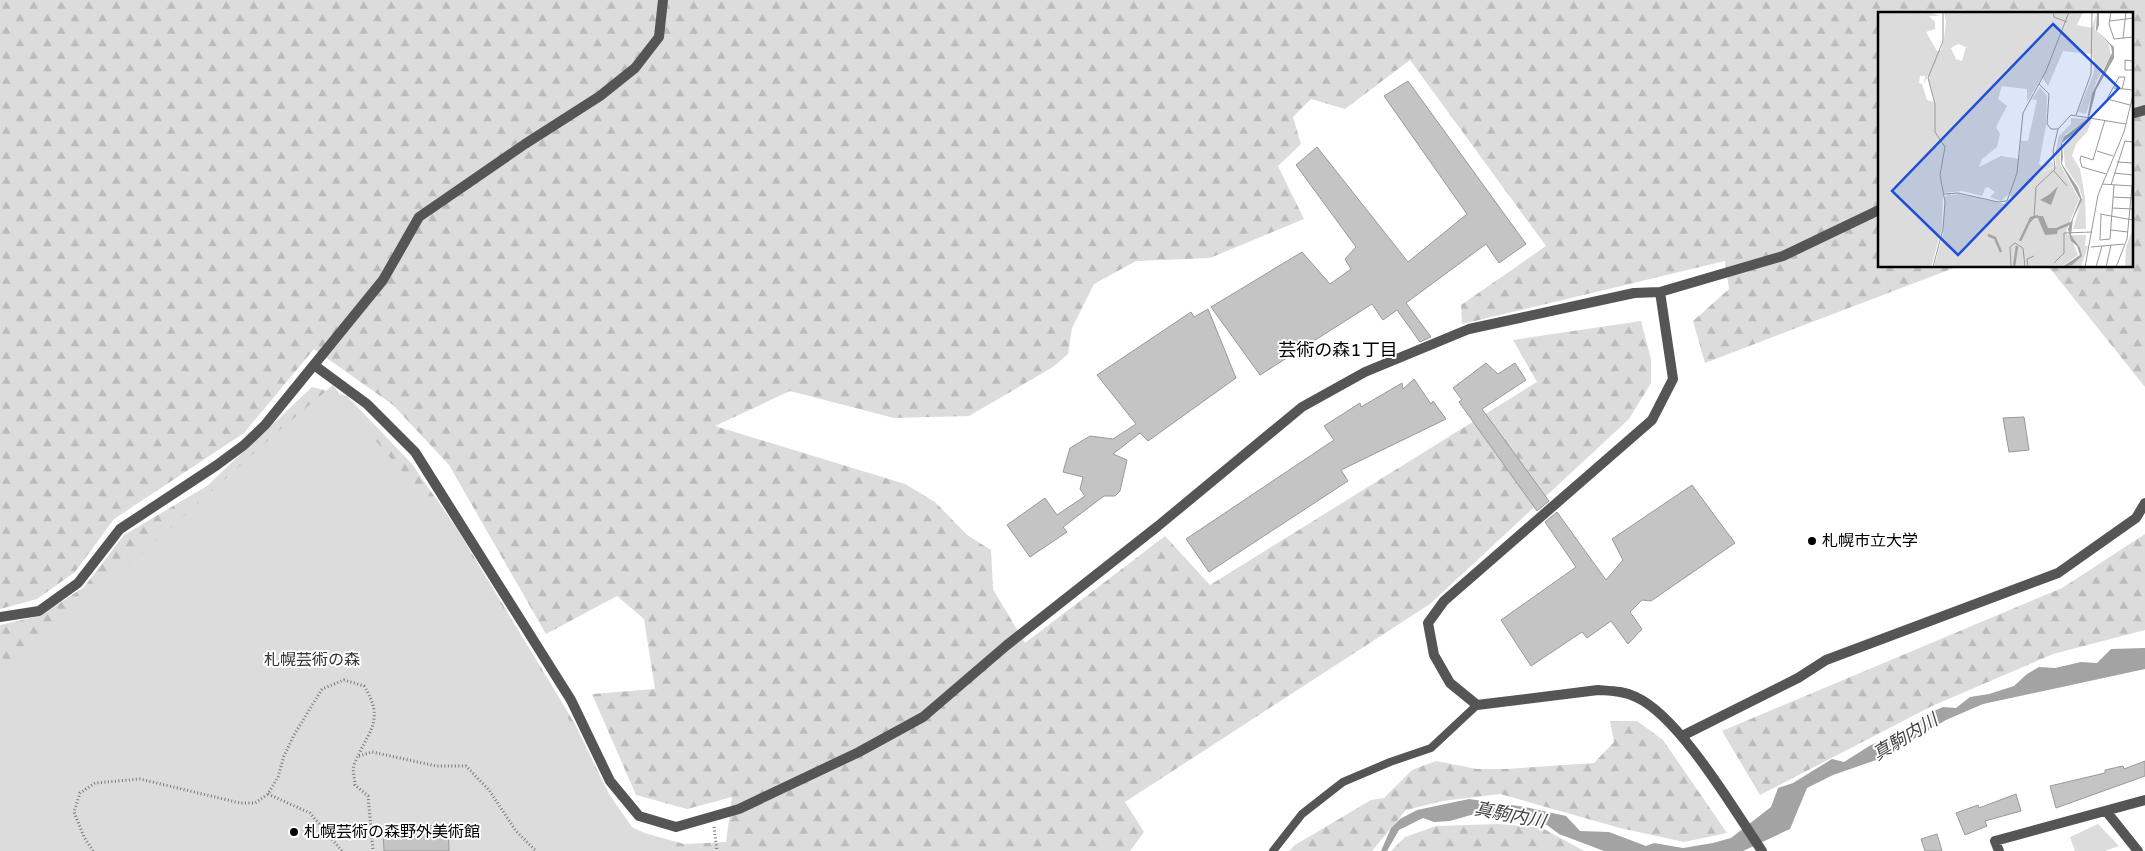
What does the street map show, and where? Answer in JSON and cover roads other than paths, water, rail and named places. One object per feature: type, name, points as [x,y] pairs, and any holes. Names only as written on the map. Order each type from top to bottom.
[{"type":"street","points":[[0,617],[39,611],[78,583],[120,529],[244,445],[265,425],[383,280],[419,217],[600,96],[635,68],[659,38],[663,0]]},
{"type":"street","points":[[2132,114],[2145,110]]},
{"type":"street","points":[[314,364],[367,404],[415,452],[570,700],[610,781],[638,816],[676,827],[739,809],[859,752],[923,718],[1007,645],[1158,526],[1302,408],[1365,372],[1470,329],[1634,293],[1660,292],[1783,256],[1878,210]]},
{"type":"street","points":[[1660,292],[1673,379],[1652,420],[1444,601],[1428,623],[1434,656],[1450,683],[1477,704],[1598,690],[1617,691],[1636,697],[1654,708],[1682,736],[1762,851]]},
{"type":"street","points":[[1682,736],[1798,678],[1826,660],[2058,573],[2136,518],[2145,504]]},
{"type":"street","points":[[1999,851],[1995,841],[2145,800]]},
{"type":"street","points":[[2106,811],[2138,851]]},
{"type":"lane","points":[[1273,851],[1302,814],[1343,782],[1390,762],[1431,748],[1477,704]]},
{"type":"water","name":"真駒内川","points":[[2145,648],[2145,669],[1983,704],[1946,720],[1879,759],[1833,775],[1807,788],[1790,829],[1743,851],[1604,851],[1559,834],[1547,825],[1532,825],[1511,817],[1471,815],[1450,821],[1434,822],[1423,818],[1399,830],[1387,851],[1381,851],[1391,828],[1400,819],[1417,810],[1469,799],[1525,807],[1566,816],[1580,831],[1609,832],[1646,846],[1654,843],[1683,848],[1713,843],[1731,838],[1771,807],[1778,788],[1793,783],[1832,759],[1844,762],[1871,745],[1904,732],[1929,713],[1943,707],[1956,708],[1970,697],[1989,694],[2014,686],[2027,674],[2039,667],[2055,668],[2081,662],[2097,663],[2111,649]]},
{"type":"place","name":"札幌市立大学","points":[[1812,541]]},
{"type":"place","name":"札幌芸術の森野外美術館","points":[[294,832]]},
{"type":"district","name":"芸術の森1丁目","points":[[1338,350]]},
{"type":"park label","name":"札幌芸術の森","points":[[312,660]]}]
